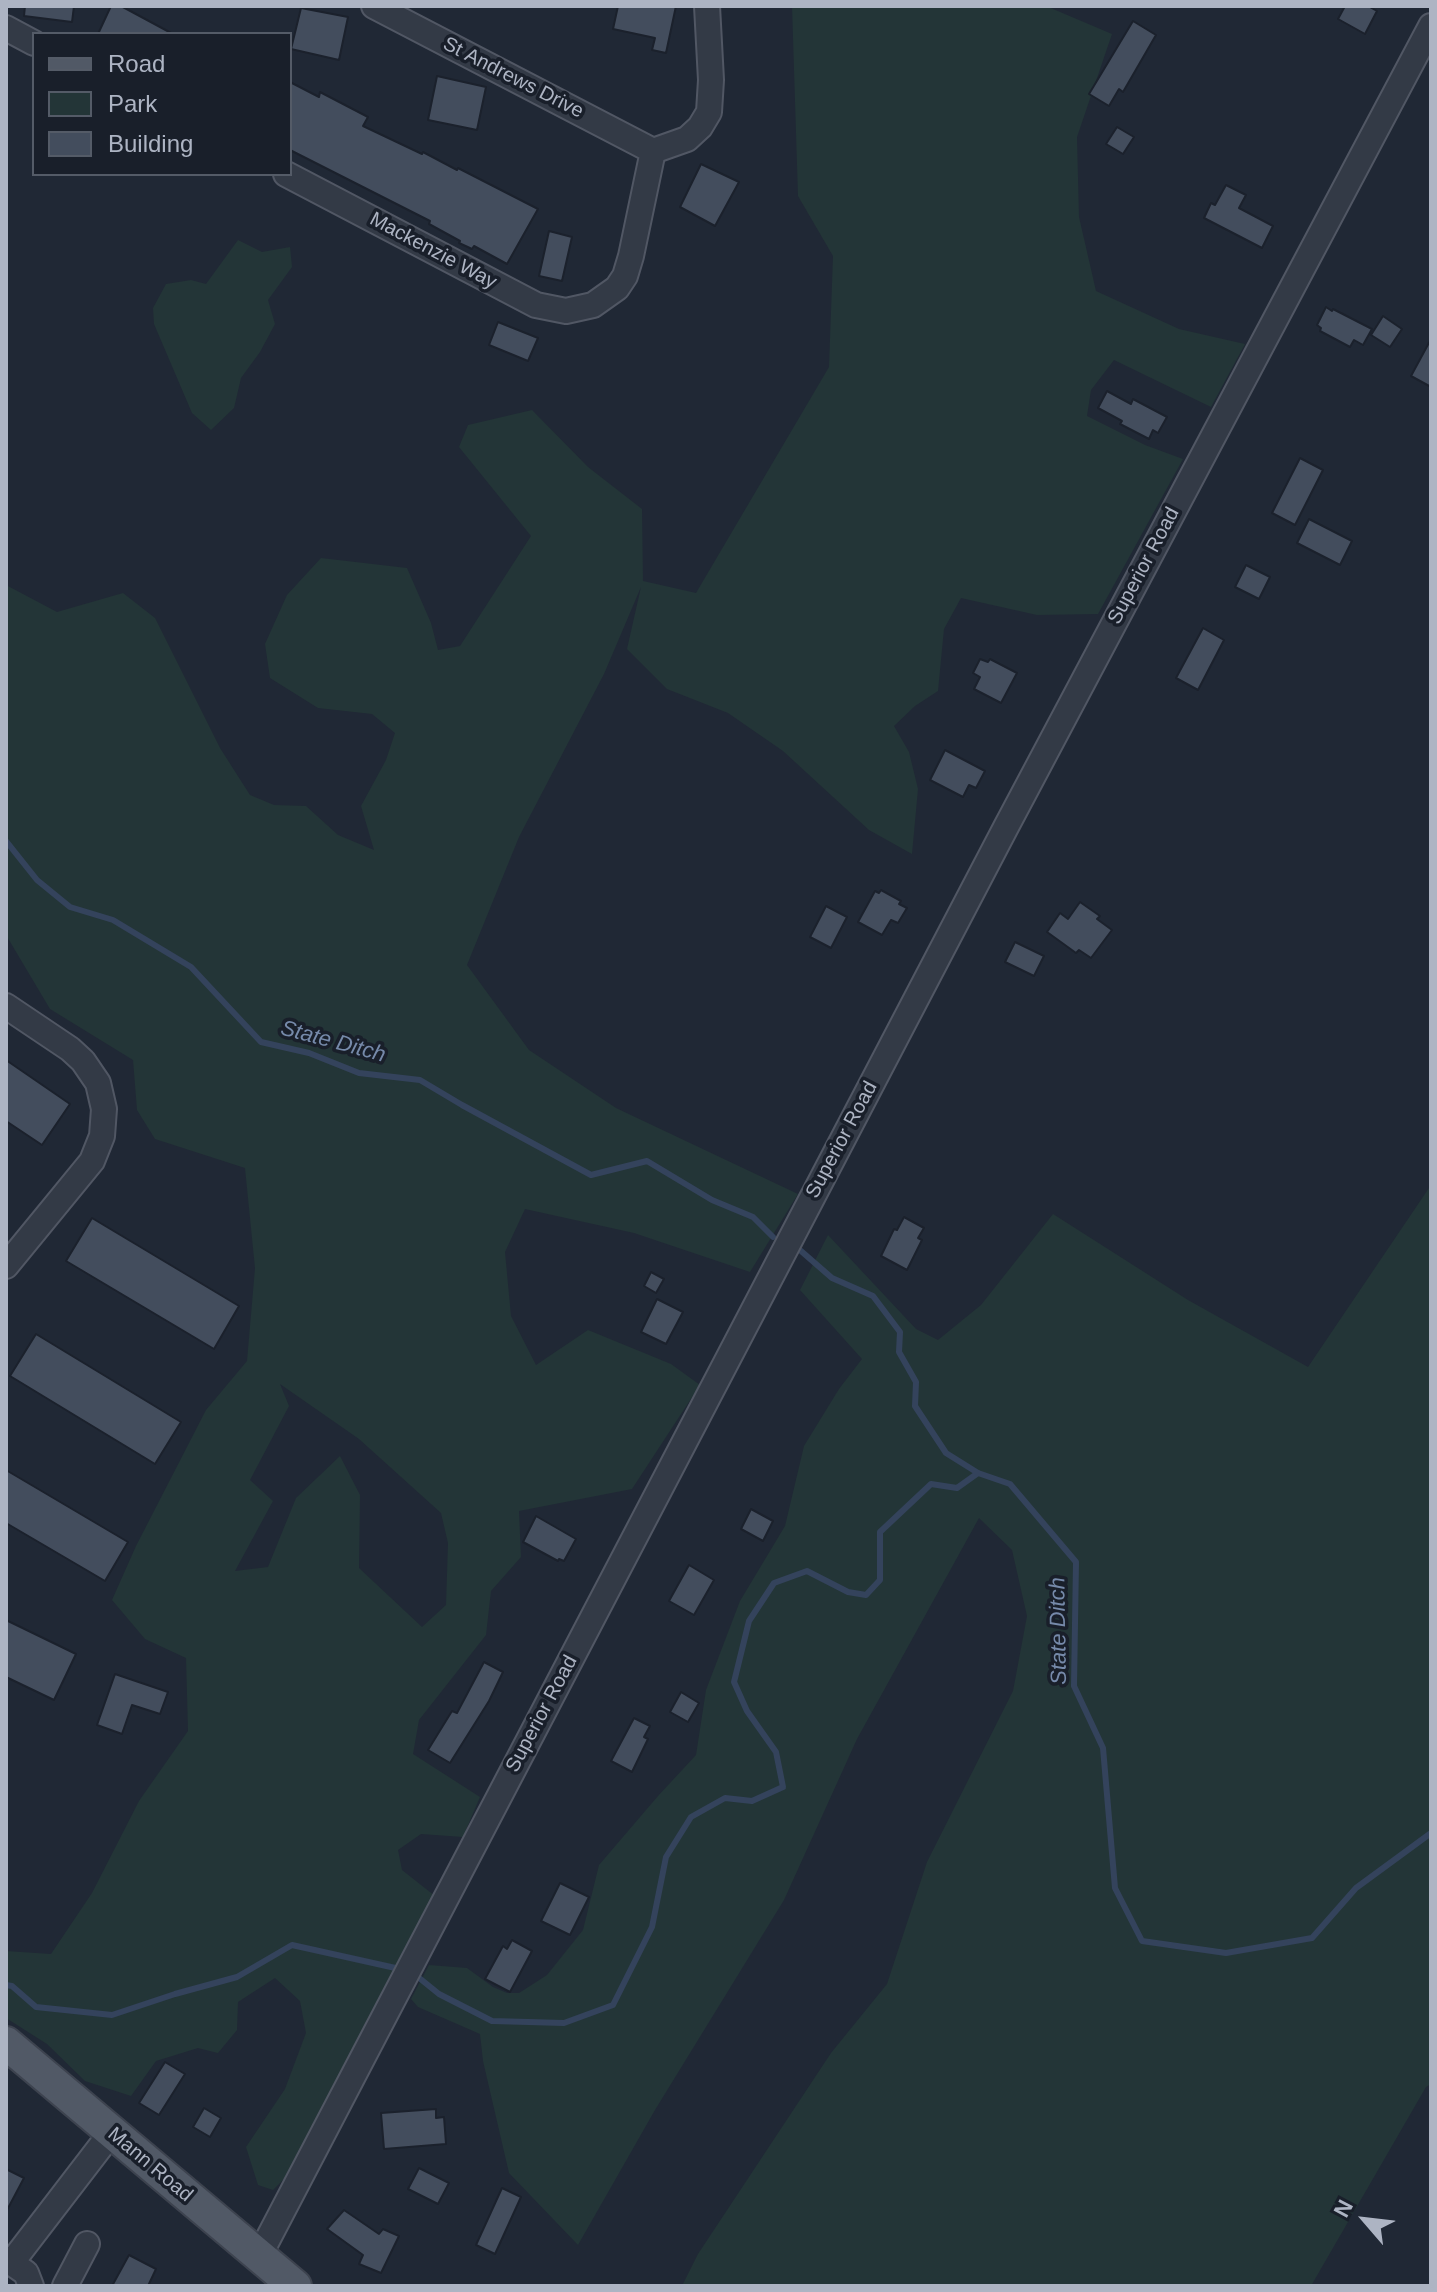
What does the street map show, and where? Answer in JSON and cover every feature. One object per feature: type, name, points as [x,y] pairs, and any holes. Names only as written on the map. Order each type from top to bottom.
[{"type":"main road","name":"Mann Road","points":[[6,2043],[295,2286]]},
{"type":"street","name":"St Andrews Drive","points":[[374,6],[653,151]]},
{"type":"street","points":[[653,151],[687,139],[700,127],[709,112],[711,80],[707,6]]},
{"type":"street","name":"Superior Road","points":[[259,2256],[998,841],[1431,26]]},
{"type":"street","points":[[6,28],[32,42]]},
{"type":"street","name":"Mackenzie Way","points":[[290,176],[536,305],[566,311],[600,302],[617,288],[625,276],[653,151]]},
{"type":"street","points":[[6,1006],[83,1061],[98,1083],[104,1109],[102,1136],[92,1161],[6,1266]]},
{"type":"street","points":[[31,2286],[26,2273],[9,2261],[111,2133]]},
{"type":"street","points":[[65,2286],[87,2244]]},
{"type":"green space","points":[[792,6],[1046,6],[1112,34],[1077,137],[1079,217],[1096,291],[1179,329],[1245,344],[1211,407],[1114,360],[1091,390],[1087,416],[1145,445],[1183,459],[1098,614],[1037,615],[961,598],[944,629],[938,691],[915,706],[894,726],[909,752],[918,789],[912,854],[869,830],[783,751],[728,713],[667,689],[627,649],[641,587],[604,674],[519,837],[467,965],[529,1050],[616,1108],[798,1194],[750,1272],[634,1233],[525,1209],[505,1252],[511,1316],[536,1365],[588,1330],[671,1364],[700,1385],[632,1489],[519,1511],[521,1557],[491,1591],[486,1635],[419,1720],[413,1754],[480,1797],[463,1837],[421,1834],[398,1850],[402,1870],[435,1896],[296,2167],[273,2190],[258,2185],[246,2147],[285,2089],[306,2033],[300,2001],[275,1978],[238,2002],[237,2030],[218,2053],[198,2048],[156,2061],[131,2096],[85,2081],[47,2044],[6,2018],[6,1951],[51,1954],[92,1893],[139,1801],[188,1731],[186,1658],[145,1639],[112,1600],[136,1546],[206,1410],[247,1361],[255,1268],[245,1168],[155,1139],[137,1110],[133,1060],[50,1009],[6,935],[6,585],[57,612],[123,593],[155,618],[220,748],[250,795],[274,805],[306,806],[338,835],[374,850],[361,806],[386,760],[395,733],[372,714],[318,708],[270,678],[265,644],[287,595],[321,558],[407,568],[431,623],[438,650],[460,646],[531,536],[459,447],[468,425],[532,410],[588,467],[642,509],[643,581],[696,593],[829,367],[833,256],[798,196]],"holes":[[[280,1384],[359,1439],[441,1513],[448,1543],[446,1605],[422,1627],[359,1568],[360,1495],[340,1456],[296,1498],[268,1567],[235,1571],[273,1501],[250,1480],[289,1406]]]},
{"type":"green space","points":[[238,240],[262,252],[290,247],[292,267],[268,300],[275,324],[241,378],[234,408],[211,430],[192,413],[154,324],[153,308],[166,284],[191,280],[206,284]]},
{"type":"green space","points":[[1431,1185],[1431,2084],[1426,2087],[1311,2286],[682,2286],[698,2254],[831,2053],[887,1984],[927,1862],[1013,1691],[1027,1616],[1012,1550],[979,1518],[857,1739],[784,1900],[655,2110],[578,2245],[509,2173],[483,2061],[480,2034],[418,2007],[411,1999],[429,1965],[467,1968],[507,1993],[519,1993],[547,1975],[583,1930],[599,1865],[696,1755],[706,1690],[740,1601],[785,1526],[804,1446],[839,1389],[862,1359],[800,1290],[828,1235],[916,1329],[938,1340],[981,1305],[1053,1214],[1188,1300],[1308,1367]]},
{"type":"building","points":[[25,6],[74,6],[72,22],[24,16]]},
{"type":"building","points":[[111,6],[121,6],[169,32],[99,32]]},
{"type":"building","points":[[618,6],[676,6],[666,53],[652,50],[655,38],[613,29]]},
{"type":"building","points":[[1345,6],[1368,6],[1377,11],[1365,34],[1338,19]]},
{"type":"building","points":[[301,8],[348,17],[339,60],[292,49]]},
{"type":"building","points":[[1133,21],[1156,35],[1123,92],[1119,89],[1109,106],[1089,94]]},
{"type":"building","points":[[437,76],[486,87],[477,130],[428,120]]},
{"type":"building","points":[[292,83],[319,97],[320,92],[368,117],[363,126],[458,168],[538,209],[507,264],[474,246],[472,249],[459,243],[429,224],[430,221],[292,151]]},
{"type":"building","points":[[1117,127],[1134,137],[1123,154],[1106,144]]},
{"type":"building","points":[[701,164],[739,182],[715,226],[680,207]]},
{"type":"building","points":[[1226,185],[1246,195],[1239,208],[1273,226],[1262,248],[1204,218],[1211,203],[1215,205]]},
{"type":"building","points":[[549,231],[572,237],[562,281],[539,276]]},
{"type":"building","points":[[1326,307],[1372,329],[1363,345],[1354,340],[1350,347],[1320,331],[1317,325]]},
{"type":"building","points":[[1383,316],[1402,329],[1390,347],[1371,335]]},
{"type":"building","points":[[498,322],[538,338],[528,361],[489,345]]},
{"type":"building","points":[[1431,339],[1431,387],[1411,376]]},
{"type":"building","points":[[1107,391],[1131,404],[1133,399],[1167,417],[1158,433],[1153,430],[1149,439],[1098,408]]},
{"type":"building","points":[[1300,458],[1323,470],[1295,525],[1272,513]]},
{"type":"building","points":[[1309,519],[1352,541],[1340,565],[1297,543]]},
{"type":"building","points":[[1246,565],[1270,577],[1259,599],[1235,587]]},
{"type":"building","points":[[1203,628],[1224,640],[1198,690],[1176,678]]},
{"type":"building","points":[[980,659],[988,662],[990,659],[1017,673],[1001,703],[974,689],[980,677],[973,673]]},
{"type":"building","points":[[945,750],[985,771],[976,788],[969,785],[963,797],[930,780]]},
{"type":"building","points":[[881,890],[907,908],[898,923],[891,920],[882,935],[858,922],[875,891],[879,893]]},
{"type":"building","points":[[1080,902],[1100,916],[1097,919],[1112,930],[1091,958],[1079,950],[1076,953],[1047,932],[1060,913],[1068,919]]},
{"type":"building","points":[[826,906],[847,917],[831,948],[810,937]]},
{"type":"building","points":[[1015,942],[1044,956],[1034,976],[1005,962]]},
{"type":"building","points":[[6,1060],[70,1104],[42,1145],[6,1121]]},
{"type":"building","points":[[904,1217],[924,1228],[918,1238],[922,1240],[907,1270],[881,1256],[894,1229],[897,1230]]},
{"type":"building","points":[[92,1218],[239,1306],[214,1349],[66,1261]]},
{"type":"building","points":[[651,1272],[664,1279],[656,1293],[644,1286]]},
{"type":"building","points":[[657,1299],[683,1312],[666,1344],[641,1332]]},
{"type":"building","points":[[36,1334],[181,1422],[155,1464],[10,1376]]},
{"type":"building","points":[[6,1470],[128,1542],[105,1581],[6,1523]]},
{"type":"building","points":[[751,1509],[773,1521],[763,1541],[741,1529]]},
{"type":"building","points":[[536,1516],[576,1539],[564,1561],[558,1561],[523,1542]]},
{"type":"building","points":[[689,1565],[714,1580],[694,1615],[669,1601]]},
{"type":"building","points":[[6,1620],[76,1654],[54,1700],[6,1677]]},
{"type":"building","points":[[484,1662],[503,1672],[489,1701],[450,1763],[428,1750],[452,1711],[457,1713]]},
{"type":"building","points":[[115,1674],[168,1692],[160,1714],[132,1705],[122,1734],[97,1725]]},
{"type":"building","points":[[681,1692],[699,1703],[688,1722],[670,1712]]},
{"type":"building","points":[[634,1718],[650,1726],[644,1737],[648,1739],[632,1772],[611,1761]]},
{"type":"building","points":[[560,1883],[589,1897],[570,1935],[541,1921]]},
{"type":"building","points":[[512,1940],[532,1951],[510,1992],[485,1979],[503,1946],[507,1949]]},
{"type":"building","points":[[165,2062],[185,2074],[159,2115],[139,2103]]},
{"type":"building","points":[[204,2108],[221,2118],[210,2137],[193,2127]]},
{"type":"building","points":[[436,2109],[436,2118],[444,2117],[446,2144],[384,2149],[381,2113]]},
{"type":"building","points":[[419,2168],[449,2183],[438,2204],[408,2189]]},
{"type":"building","points":[[6,2169],[24,2178],[6,2212]]},
{"type":"building","points":[[502,2188],[521,2197],[495,2254],[476,2245]]},
{"type":"building","points":[[344,2210],[379,2234],[383,2229],[399,2236],[381,2273],[359,2264],[363,2255],[327,2229]]},
{"type":"building","points":[[129,2255],[156,2269],[148,2286],[112,2286]]},
{"type":"waterway","name":"State Ditch","points":[[6,841],[37,880],[70,907],[113,920],[191,967],[261,1042],[309,1053],[359,1073],[420,1080],[591,1175],[647,1161],[712,1200],[753,1217],[773,1237]]},
{"type":"waterway","name":"State Ditch","points":[[801,1251],[832,1278],[873,1296],[900,1332],[899,1352],[916,1382],[915,1406],[946,1453],[978,1473],[1010,1484],[1076,1562],[1074,1686],[1103,1748],[1115,1888],[1142,1941],[1226,1953],[1312,1938],[1356,1888],[1431,1833]]},
{"type":"waterway","points":[[418,1977],[439,1994],[492,2021],[564,2023],[613,2005],[652,1927],[666,1857],[691,1817],[725,1798],[752,1801],[783,1787],[776,1752],[747,1711],[734,1682],[749,1621],[774,1583],[807,1571],[848,1592],[866,1595],[880,1580],[880,1532],[931,1484],[957,1488],[978,1473]]},
{"type":"waterway","points":[[6,1985],[12,1986],[36,2007],[112,2015],[237,1977],[292,1945],[400,1969]]}]
